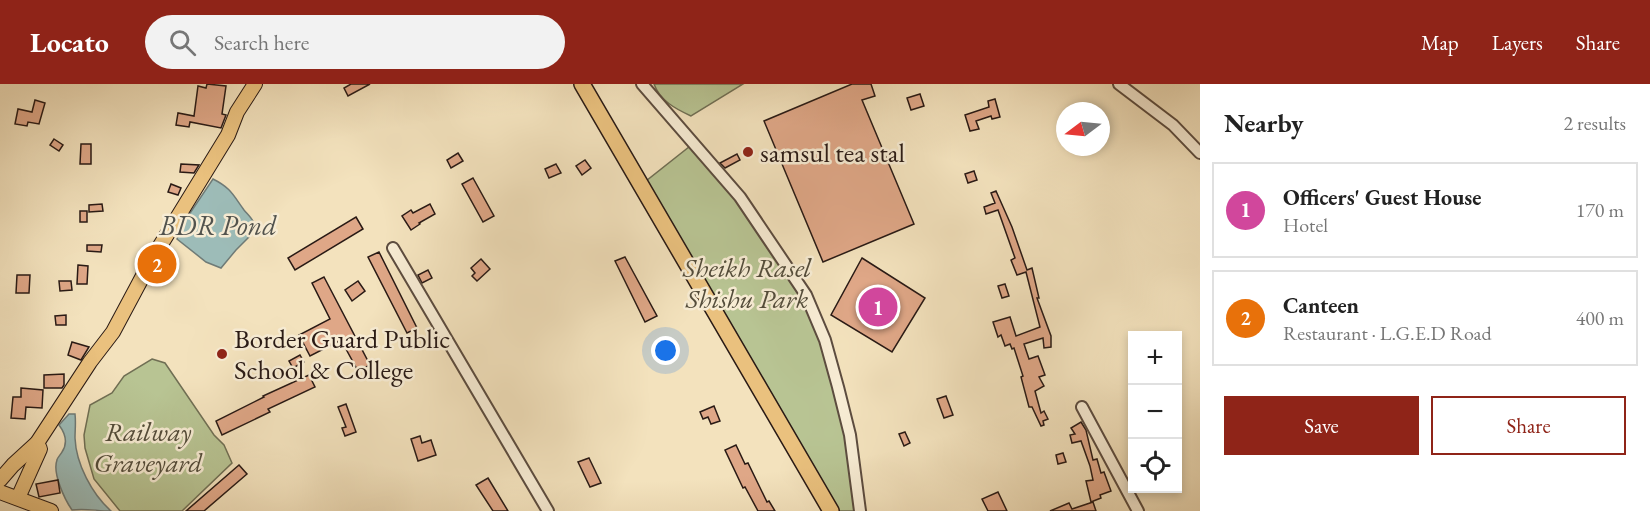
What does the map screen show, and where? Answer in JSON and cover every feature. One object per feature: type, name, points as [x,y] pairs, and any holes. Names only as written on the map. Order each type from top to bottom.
[{"type":"highway","points":[[582,84],[831,511]]},
{"type":"main road","points":[[0,480],[37,443],[90,362],[113,332],[152,259],[228,135],[237,112],[255,84]]},
{"type":"main road","points":[[18,498],[40,449],[37,443]]},
{"type":"main road","points":[[0,492],[51,511]]},
{"type":"street","points":[[642,84],[740,197],[806,296],[825,339],[838,387],[850,435],[860,511]]},
{"type":"street","points":[[1119,84],[1173,125],[1200,153]]},
{"type":"street","points":[[393,248],[548,511]]},
{"type":"street","points":[[1082,407],[1138,511]]},
{"type":"green space","points":[[654,84],[743,84],[691,116],[664,100]]},
{"type":"green space","name":"Sheikh Rasel Shishu Park","points":[[694,143],[721,176],[792,283],[818,334],[838,399],[860,511],[831,511],[641,185]]},
{"type":"green space","name":"Railway Graveyard","points":[[152,359],[165,363],[214,435],[224,445],[232,463],[182,511],[120,511],[94,479],[85,448],[84,435],[90,405],[112,393],[124,376]]},
{"type":"water","name":"BDR Pond","points":[[213,179],[231,192],[252,219],[256,230],[221,268],[206,262],[177,239],[184,222]]},
{"type":"water","points":[[69,414],[75,414],[76,448],[86,478],[111,511],[72,510],[63,493],[56,472],[57,459],[64,449],[65,442],[59,425]]},
{"type":"building","points":[[207,84],[226,86],[222,114],[226,115],[221,128],[190,122],[189,127],[176,125],[178,113],[194,116],[198,86],[206,88]]},
{"type":"building","points":[[351,84],[370,84],[348,96],[344,88]]},
{"type":"building","points":[[852,84],[871,84],[875,96],[862,100],[914,224],[823,262],[764,121]]},
{"type":"building","points":[[920,94],[924,106],[911,110],[907,98]]},
{"type":"building","points":[[995,99],[1000,117],[992,119],[991,116],[976,121],[979,129],[970,131],[965,115],[989,107],[988,101]]},
{"type":"building","points":[[35,100],[45,103],[39,124],[28,122],[27,126],[15,124],[18,109],[32,112]]},
{"type":"building","points":[[54,139],[63,145],[59,151],[50,145]]},
{"type":"building","points":[[81,144],[91,144],[91,164],[80,164]]},
{"type":"building","points":[[458,153],[463,161],[451,168],[447,160]]},
{"type":"building","points":[[737,154],[740,160],[725,168],[720,163]]},
{"type":"building","points":[[585,160],[591,168],[582,175],[576,166]]},
{"type":"building","points":[[181,164],[199,165],[194,173],[180,172]]},
{"type":"building","points":[[556,164],[561,173],[549,178],[545,169]]},
{"type":"building","points":[[974,171],[977,180],[968,183],[965,174]]},
{"type":"building","points":[[473,178],[494,216],[483,222],[462,184]]},
{"type":"building","points":[[171,184],[181,188],[178,195],[168,192]]},
{"type":"building","points":[[996,191],[1027,270],[1032,268],[1039,298],[1037,298],[1051,336],[1051,347],[1044,348],[1043,338],[1024,344],[1029,359],[1038,356],[1045,375],[1039,377],[1044,386],[1035,391],[1041,413],[1044,411],[1048,419],[1043,421],[1044,425],[1041,426],[1032,407],[1029,407],[1021,377],[1023,376],[1014,348],[1012,349],[1010,344],[1005,346],[1001,335],[998,337],[993,322],[1010,317],[1016,336],[1040,327],[1026,272],[1017,275],[1011,260],[1015,258],[998,210],[986,214],[984,207],[995,203],[991,193]]},
{"type":"building","points":[[102,204],[103,211],[89,212],[89,205]]},
{"type":"building","points":[[430,204],[435,214],[411,230],[402,216],[411,210],[413,213]]},
{"type":"building","points":[[80,211],[87,211],[87,222],[80,222]]},
{"type":"building","points":[[356,217],[363,229],[295,270],[288,258]]},
{"type":"building","points":[[87,245],[102,245],[101,252],[87,251]]},
{"type":"building","points":[[379,252],[417,328],[407,333],[368,257]]},
{"type":"building","points":[[625,257],[657,316],[645,322],[615,261]]},
{"type":"building","points":[[862,258],[925,298],[892,352],[831,315]]},
{"type":"building","points":[[481,259],[490,269],[477,281],[472,276],[475,273],[471,268]]},
{"type":"building","points":[[78,265],[88,266],[87,284],[77,284]]},
{"type":"building","points":[[428,270],[432,278],[422,283],[418,275]]},
{"type":"building","points":[[17,275],[30,275],[29,293],[16,293]]},
{"type":"building","points":[[324,277],[370,365],[358,371],[341,340],[310,356],[299,335],[330,319],[312,283]]},
{"type":"building","points":[[59,281],[71,281],[72,290],[60,291]]},
{"type":"building","points":[[358,281],[365,291],[352,301],[345,290]]},
{"type":"building","points":[[1005,284],[1009,296],[1002,298],[998,286]]},
{"type":"building","points":[[66,315],[66,325],[56,325],[55,316]]},
{"type":"building","points":[[72,342],[89,347],[81,360],[68,355]]},
{"type":"building","points":[[300,355],[304,362],[293,368],[289,361]]},
{"type":"building","points":[[64,374],[62,388],[44,388],[44,375]]},
{"type":"building","points":[[309,375],[315,387],[268,409],[270,412],[222,435],[216,421]]},
{"type":"building","points":[[21,388],[43,390],[42,408],[26,407],[25,419],[11,418],[13,397],[21,397]]},
{"type":"building","points":[[946,396],[953,415],[944,418],[937,399]]},
{"type":"building","points":[[346,404],[356,432],[345,436],[342,428],[346,427],[338,407]]},
{"type":"building","points":[[714,406],[720,421],[711,424],[708,417],[703,419],[700,412]]},
{"type":"building","points":[[1081,422],[1086,430],[1093,460],[1097,459],[1101,473],[1104,472],[1111,491],[1091,502],[1086,481],[1093,480],[1090,466],[1081,441],[1072,443],[1070,435],[1075,434],[1071,428]]},
{"type":"building","points":[[905,432],[910,443],[904,446],[899,434]]},
{"type":"building","points":[[420,436],[422,443],[431,440],[436,455],[418,461],[411,439]]},
{"type":"building","points":[[736,445],[745,464],[748,463],[767,502],[769,501],[775,511],[758,511],[745,487],[743,488],[725,450]]},
{"type":"building","points":[[1063,453],[1066,462],[1058,464],[1056,455]]},
{"type":"building","points":[[589,458],[601,483],[590,487],[578,462]]},
{"type":"building","points":[[239,465],[247,474],[204,511],[186,511]]},
{"type":"building","points":[[488,478],[508,511],[493,511],[476,485]]},
{"type":"building","points":[[58,480],[60,493],[39,497],[36,484]]},
{"type":"building","points":[[998,492],[1007,511],[988,511],[982,499]]},
{"type":"building","points":[[1093,502],[1096,511],[1050,511],[1069,503],[1072,509]]},
{"type":"place","name":"samsul tea stal","points":[[748,152]]},
{"type":"place","name":"Canteen","points":[[157,264]]},
{"type":"place","name":"Officers' Guest House","points":[[878,307]]},
{"type":"place","name":"Border Guard Public School & College","points":[[222,354]]}]
